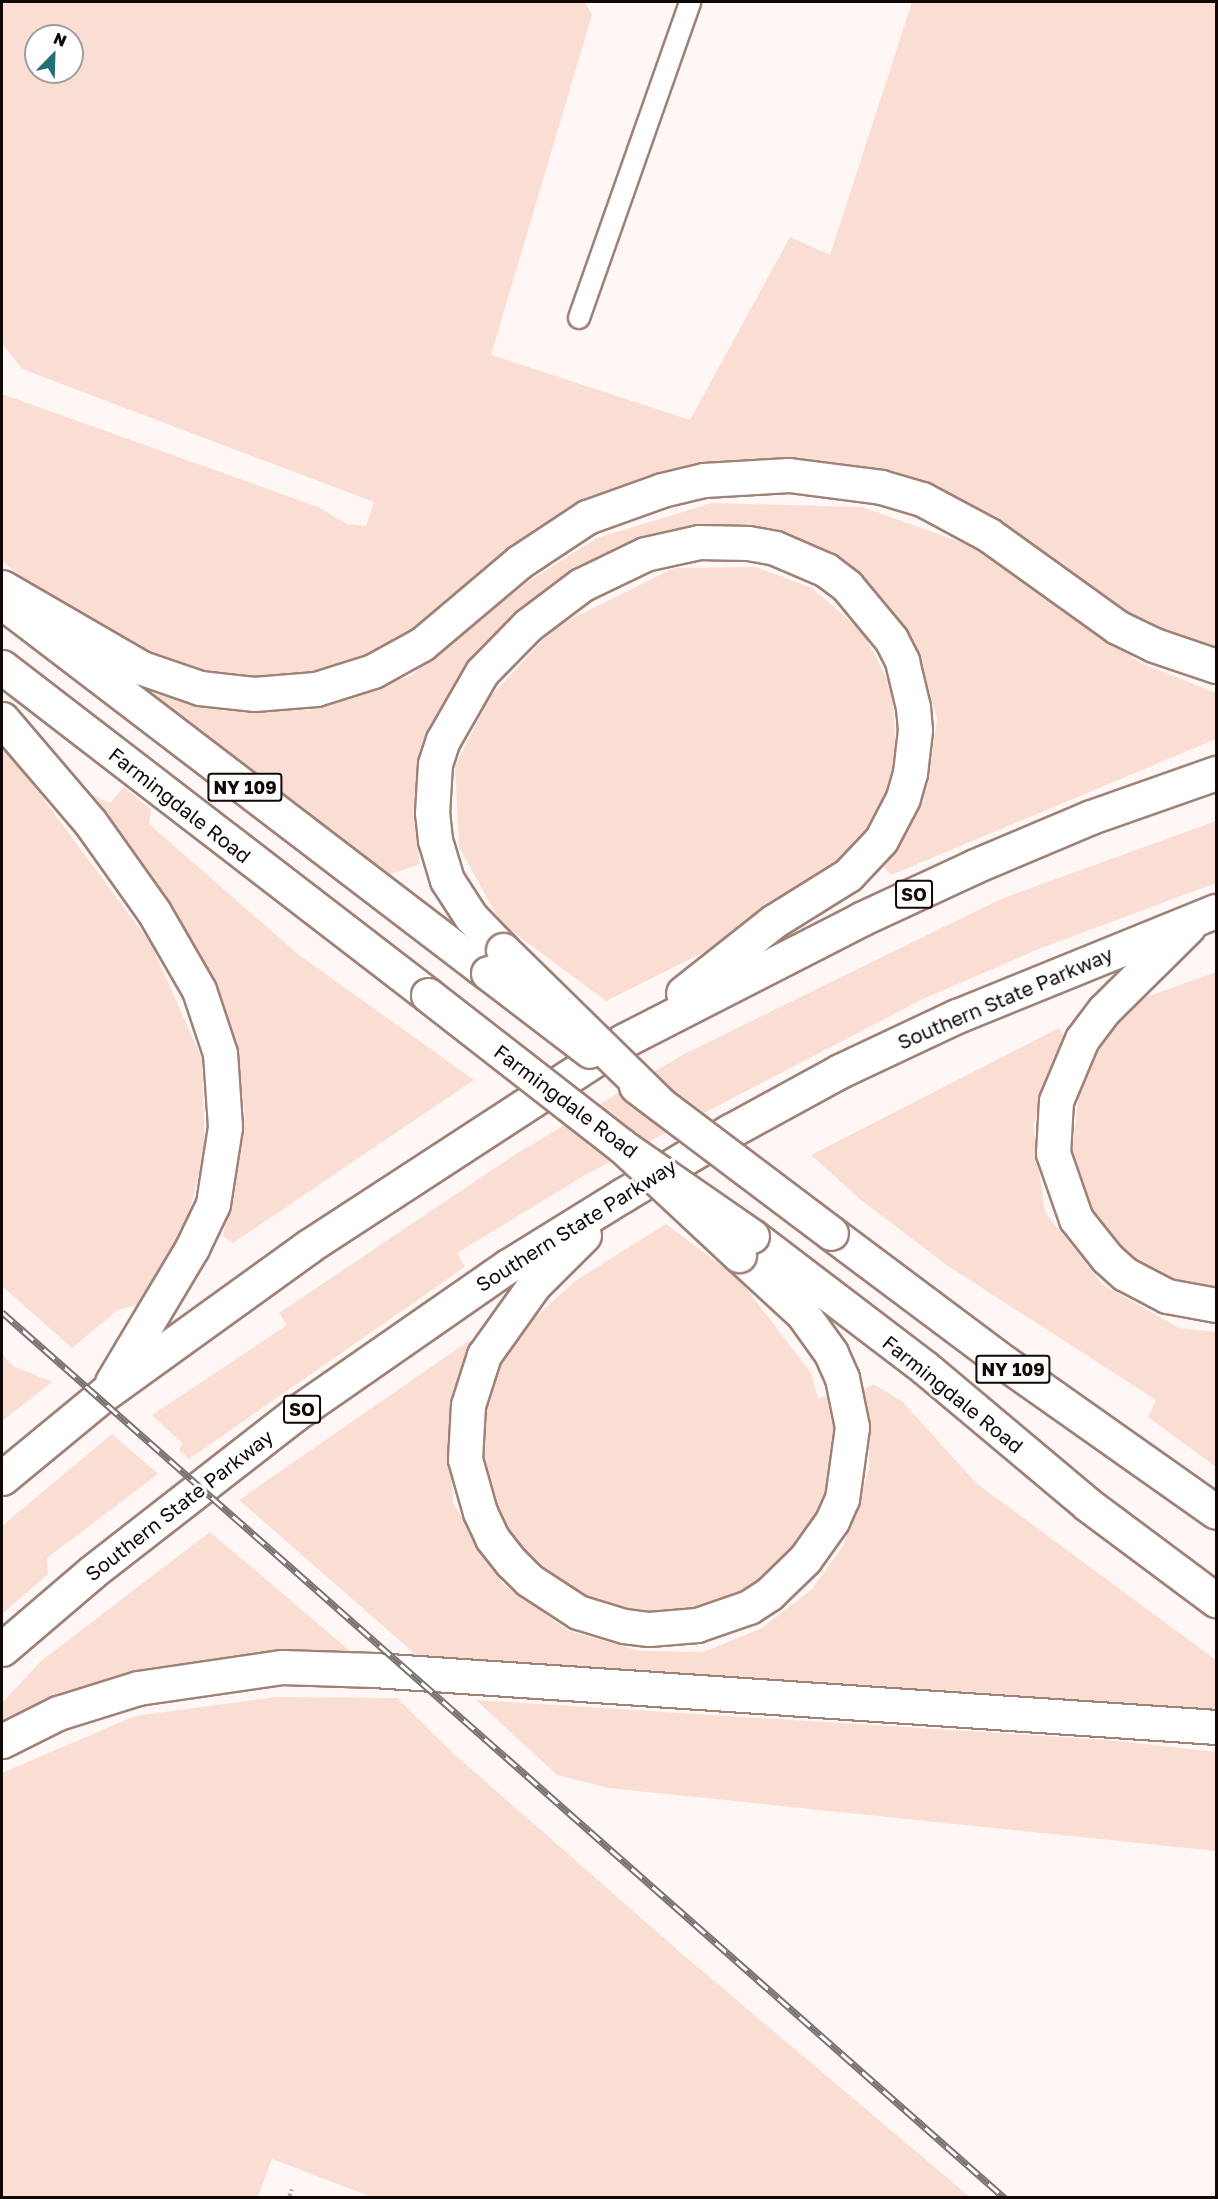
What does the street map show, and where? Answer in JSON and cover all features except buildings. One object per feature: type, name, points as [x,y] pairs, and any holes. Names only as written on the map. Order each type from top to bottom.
[{"type":"main road","points":[[2,587],[142,668],[200,688],[254,694],[316,689],[373,671],[415,649],[535,550],[587,517],[662,490],[705,480],[789,475],[881,487],[922,499],[1006,545],[1118,627],[1154,645],[1216,666]]},
{"type":"main road","points":[[495,961],[447,880],[435,840],[432,787],[435,764],[453,717],[482,672],[503,649],[581,585],[645,554],[683,544],[724,541],[775,548],[826,570],[847,586],[891,639],[909,684],[915,730],[913,754],[903,798],[881,840],[848,875],[774,921],[623,1041]]},
{"type":"main road","name":"NY 109","points":[[2,602],[495,961],[659,1103],[831,1233],[1211,1505]]},
{"type":"main road","name":"Farmingdale Road","points":[[2,667],[428,995],[746,1246],[924,1367],[1087,1504],[1216,1600]]},
{"type":"main road","points":[[2,719],[90,822],[154,912],[199,990],[220,1053],[225,1127],[213,1204],[192,1248],[104,1394]]},
{"type":"main road","name":"SO","points":[[2,1478],[104,1394],[309,1246],[623,1041],[861,919],[975,866],[1091,817],[1216,773]]},
{"type":"main road","points":[[1206,915],[1104,1010],[1082,1040],[1056,1101],[1053,1153],[1076,1219],[1107,1258],[1125,1274],[1167,1296],[1216,1305]]},
{"type":"main road","name":"Southern State Parkway","points":[[2,1649],[92,1572],[304,1407],[508,1266],[623,1195],[730,1131],[851,1066],[978,1006],[1206,915]]},
{"type":"main road","points":[[623,1195],[534,1285],[498,1332],[474,1380],[464,1431],[470,1485],[492,1538],[529,1580],[578,1612],[624,1626],[649,1629],[697,1625],[725,1617],[749,1607],[788,1578],[832,1521],[842,1499],[850,1449],[849,1403],[842,1378],[831,1353],[803,1314],[746,1246]]},
{"type":"main road","points":[[2,1741],[58,1713],[138,1688],[234,1671],[293,1667],[1216,1727]]},
{"type":"lane","points":[[579,318],[690,2]]},
{"type":"path","points":[[290,2198],[292,2189]]},
{"type":"shaded area","points":[[2,2],[585,2],[592,15],[491,355],[690,420],[790,237],[830,255],[912,2],[1216,2],[1216,653],[1173,639],[1048,566],[790,459],[586,504],[498,558],[437,616],[355,670],[266,681],[182,673],[95,637],[2,561],[2,394],[318,507],[347,524],[366,526],[374,502],[22,369],[2,343]]},
{"type":"shaded area","points":[[712,503],[862,507],[969,545],[1139,662],[1216,693],[1216,739],[891,875],[882,865],[928,784],[937,718],[920,661],[866,583],[790,539],[696,529],[466,668],[446,700],[421,752],[413,815],[420,864],[388,875],[262,784],[147,692],[223,711],[311,710],[412,675],[507,595],[597,538]]},
{"type":"shaded area","points":[[756,567],[812,588],[862,631],[892,688],[897,769],[877,824],[804,902],[606,1001],[501,923],[459,847],[455,766],[490,697],[555,627],[674,568]]},
{"type":"shaded area","points":[[2,743],[151,944],[202,1059],[205,1152],[183,1235],[143,1303],[118,1310],[72,1348],[2,1286]]},
{"type":"shaded area","points":[[124,787],[151,810],[149,824],[299,955],[474,1080],[233,1243],[223,1236],[245,1117],[236,1040],[199,952],[136,856],[84,791],[110,803]]},
{"type":"shaded area","points":[[1216,821],[1216,883],[1041,948],[923,999],[585,1175],[457,1253],[465,1267],[189,1459],[179,1450],[183,1444],[152,1415],[287,1325],[279,1313],[516,1154],[684,1054],[1001,899]]},
{"type":"shaded area","points":[[1216,972],[1216,1297],[1161,1282],[1101,1233],[1071,1160],[1080,1086],[1107,1035],[1144,998]]},
{"type":"shaded area","points":[[1059,1028],[1068,1042],[1033,1125],[1045,1212],[1102,1284],[1179,1328],[1216,1332],[1216,1467],[1148,1417],[1156,1400],[948,1266],[861,1200],[811,1155]]},
{"type":"shaded area","points":[[666,1224],[739,1279],[811,1373],[818,1398],[828,1395],[837,1441],[821,1509],[783,1563],[735,1598],[674,1617],[613,1610],[558,1587],[523,1554],[501,1516],[477,1459],[482,1407],[509,1341],[575,1281]]},
{"type":"shaded area","points":[[470,1340],[475,1344],[450,1418],[453,1503],[504,1585],[569,1631],[640,1651],[704,1652],[762,1628],[812,1589],[843,1546],[869,1469],[869,1420],[863,1390],[873,1384],[902,1401],[976,1483],[1216,1660],[1216,1713],[422,1660],[239,1500]]},
{"type":"shaded area","points":[[2,1354],[13,1366],[52,1382],[2,1421]]},
{"type":"shaded area","points":[[112,1434],[158,1474],[47,1558],[48,1574],[2,1614],[2,1526]]},
{"type":"shaded area","points":[[210,1532],[362,1661],[2,1728],[2,1703],[41,1661]]},
{"type":"shaded area","points":[[276,1697],[397,1698],[454,1754],[681,1953],[970,2197],[372,2197],[272,2159],[258,2197],[2,2197],[2,1773],[135,1716]]},
{"type":"shaded area","points":[[476,1700],[1108,1740],[1216,1752],[1216,1851],[609,1788],[557,1775]]},
{"type":"railway","points":[[2,1312],[1005,2198]]}]
